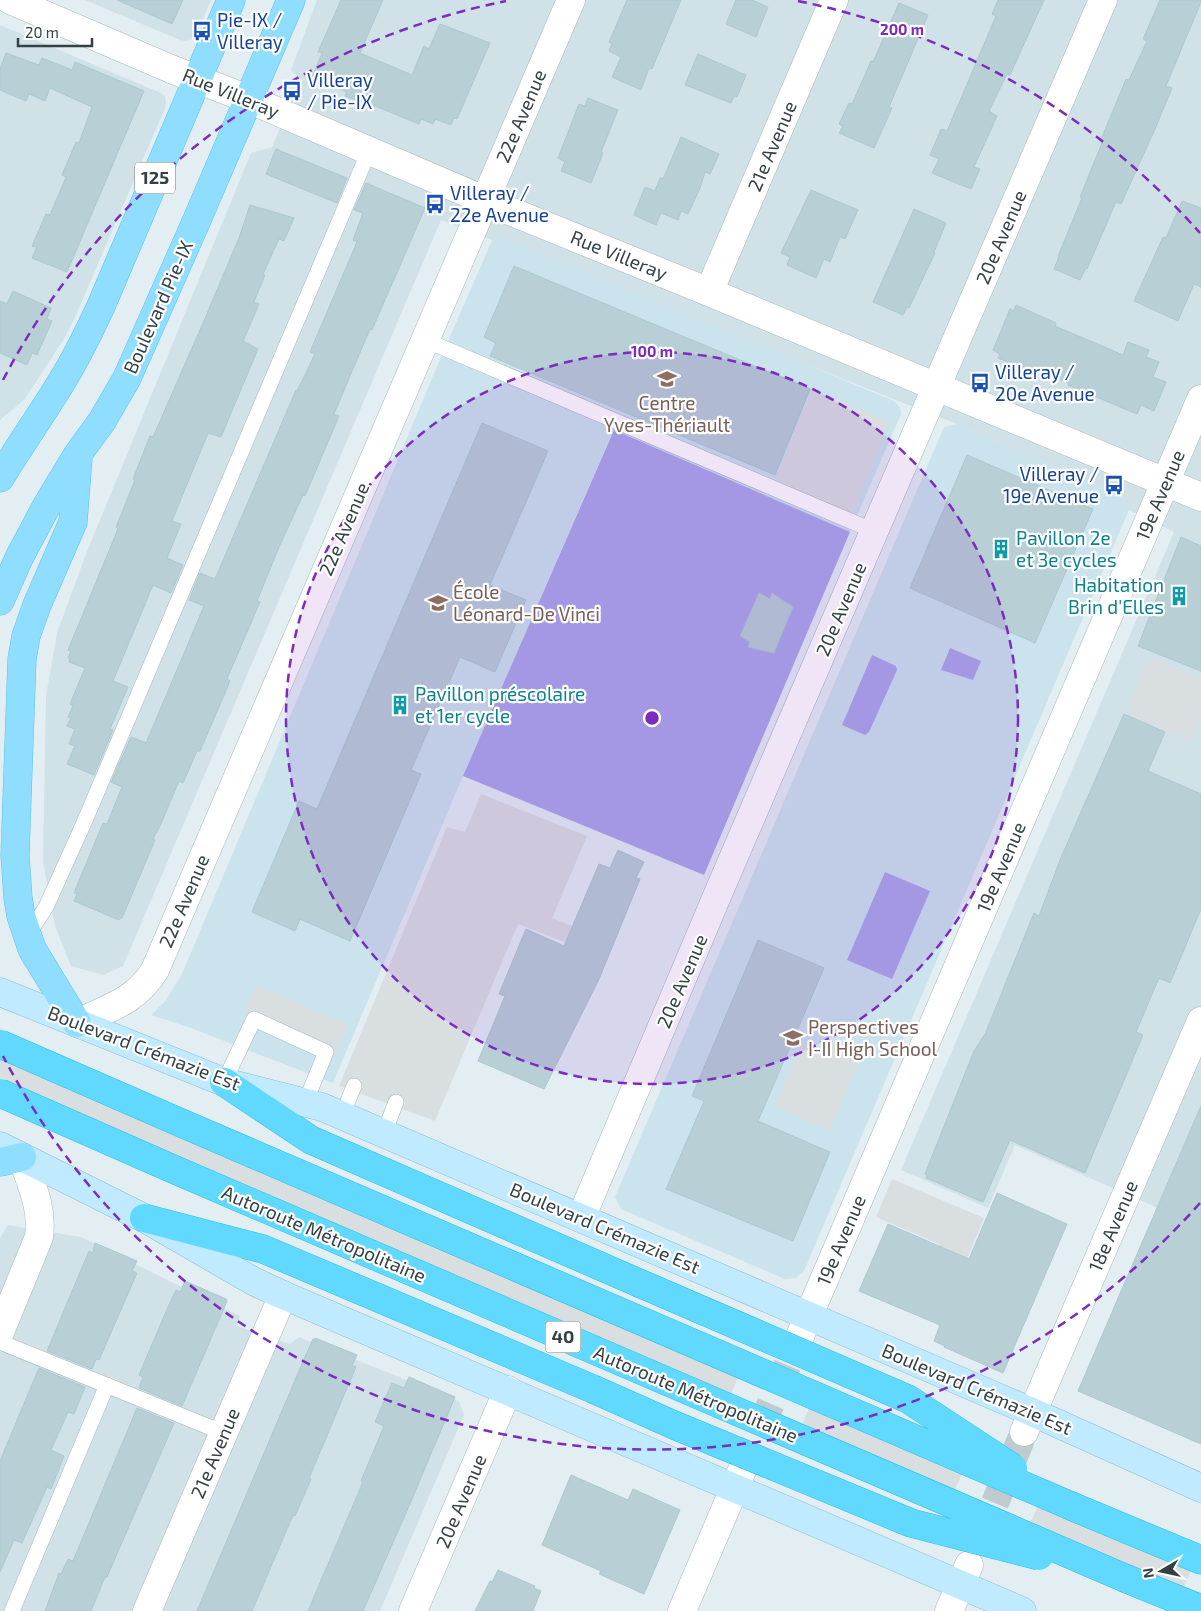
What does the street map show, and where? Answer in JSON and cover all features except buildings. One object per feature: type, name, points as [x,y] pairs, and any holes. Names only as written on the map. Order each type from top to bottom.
[{"type":"highway","name":"40","points":[[0,1044],[1071,1506],[1201,1560]]},
{"type":"highway","points":[[224,1082],[311,1140],[908,1399],[1071,1506]]},
{"type":"highway","name":"Autoroute Métropolitaine","points":[[0,1093],[400,1267],[1201,1609]]},
{"type":"highway","points":[[144,1218],[263,1249],[674,1425],[911,1523],[1127,1579]]},
{"type":"main road","name":"125","points":[[0,478],[8,454],[62,382],[84,342],[101,306],[230,0]]},
{"type":"main road","name":"Boulevard Pie-IX","points":[[0,601],[33,531],[78,454],[90,439],[115,399],[138,356],[290,0]]},
{"type":"main road","points":[[77,1023],[36,958],[26,934],[18,898],[15,855],[22,659],[31,621],[73,522],[78,454]]},
{"type":"main road","name":"Boulevard Crémazie Est","points":[[0,992],[224,1082],[322,1107],[581,1218],[804,1326],[1028,1422],[1201,1488]]},
{"type":"main road","points":[[7,1155],[144,1218],[253,1281],[284,1295],[508,1390],[739,1478],[965,1575],[1022,1611]]},
{"type":"street","name":"Rue Villeray","points":[[10,0],[248,99],[485,201],[1201,497]]},
{"type":"street","name":"22e Avenue","points":[[77,1023],[131,997],[148,981],[155,970],[571,0]]},
{"type":"street","name":"21e Avenue","points":[[709,292],[834,0]]},
{"type":"street","name":"20e Avenue","points":[[581,1218],[1102,0]]},
{"type":"street","name":"19e Avenue","points":[[804,1326],[1201,399]]},
{"type":"street","name":"18e Avenue","points":[[1028,1422],[1201,1021]]},
{"type":"street","points":[[0,1332],[39,1237],[41,1224],[39,1208],[7,1155]]},
{"type":"street","name":"21e Avenue","points":[[146,1611],[284,1295]]},
{"type":"street","name":"20e Avenue","points":[[413,1611],[508,1390]]},
{"type":"street","points":[[682,1611],[739,1478]]},
{"type":"street","points":[[949,1611],[965,1575]]},
{"type":"lane","points":[[26,934],[46,907],[83,825],[369,151]]},
{"type":"lane","points":[[425,340],[874,531]]},
{"type":"lane","points":[[224,1082],[254,1018],[326,1052],[306,1103]]},
{"type":"lane","points":[[342,1116],[354,1086]]},
{"type":"lane","points":[[384,1134],[396,1102]]},
{"type":"lane","points":[[0,1342],[224,1433]]},
{"type":"lane","points":[[12,1611],[107,1385]]},
{"type":"shaded area","points":[[85,0],[211,0],[197,33],[193,39],[185,41]]},
{"type":"shaded area","points":[[317,0],[1201,0],[1201,1227],[1015,1145],[988,1208],[901,1170],[1174,532],[1129,510],[1122,496],[957,424],[441,220],[123,966],[103,975],[71,966],[55,926],[43,862],[46,696],[57,633],[86,554],[251,153],[272,147],[301,80],[291,70]]},
{"type":"shaded area","points":[[0,25],[161,93],[165,96],[166,101],[165,108],[64,339],[24,400],[0,420]]},
{"type":"shaded area","name":"École Léonard-De Vinci","points":[[503,238],[894,401],[900,408],[901,414],[850,532],[613,431],[463,776],[333,1083],[188,1027],[151,1015],[166,1000],[182,974],[441,357],[492,240]]},
{"type":"shaded area","points":[[812,390],[889,422],[851,517],[773,485]]},
{"type":"shaded area","points":[[957,424],[1122,496],[1129,510],[804,1271],[796,1278],[785,1279],[621,1209],[615,1197],[944,427]]},
{"type":"shaded area","points":[[614,430],[850,532],[704,875],[463,776]]},
{"type":"shaded area","points":[[950,648],[981,661],[973,680],[941,670]]},
{"type":"shaded area","points":[[872,655],[896,666],[897,670],[869,732],[865,735],[842,725]]},
{"type":"shaded area","points":[[1148,657],[1201,680],[1201,714],[1189,741],[1129,715],[1132,696]]},
{"type":"shaded area","points":[[481,794],[587,836],[552,918],[572,926],[565,942],[518,924],[435,1121],[339,1086],[447,827],[465,832]]},
{"type":"shaded area","points":[[885,872],[930,891],[892,979],[847,960]]},
{"type":"shaded area","points":[[256,985],[348,1025],[334,1056],[244,1014]]},
{"type":"shaded area","points":[[0,1028],[748,1355],[722,1414],[0,1105]]},
{"type":"shaded area","points":[[827,1035],[864,1051],[829,1131],[775,1106],[801,1044],[819,1052]]},
{"type":"shaded area","points":[[892,1179],[984,1218],[953,1293],[924,1280],[939,1244],[876,1217]]},
{"type":"shaded area","points":[[8,1225],[81,1237],[240,1316],[237,1326],[290,1344],[299,1337],[459,1401],[464,1415],[380,1611],[0,1611],[0,1238]]},
{"type":"shaded area","points":[[820,1382],[972,1451],[946,1510],[792,1448]]},
{"type":"shaded area","points":[[1049,1480],[1201,1548],[1175,1607],[1021,1545]]},
{"type":"tunnel","points":[[743,1468],[800,1336]]},
{"type":"tunnel","points":[[979,1542],[1024,1432]]},
{"type":"place","name":"Pie-IX / Villeray","points":[[202,31]]},
{"type":"place","name":"Villeray / Pie-IX","points":[[292,91]]},
{"type":"place","name":"Villeray / 22e Avenue","points":[[435,204]]},
{"type":"place","name":"Centre Yves-Thériault","points":[[667,379]]},
{"type":"place","name":"Villeray / 20e Avenue","points":[[980,383]]},
{"type":"place","name":"Villeray / 19e Avenue","points":[[1114,485]]},
{"type":"place","name":"Pavillon 2e et 3e cycles","points":[[1001,549]]},
{"type":"place","name":"Habitation Brin d'Elles","points":[[1179,596]]},
{"type":"place","name":"École Léonard-De Vinci","points":[[438,603]]},
{"type":"place","name":"Pavillon préscolaire et 1er cycle","points":[[400,705]]},
{"type":"place","name":"Perspectives I-II High School","points":[[793,1038]]}]
